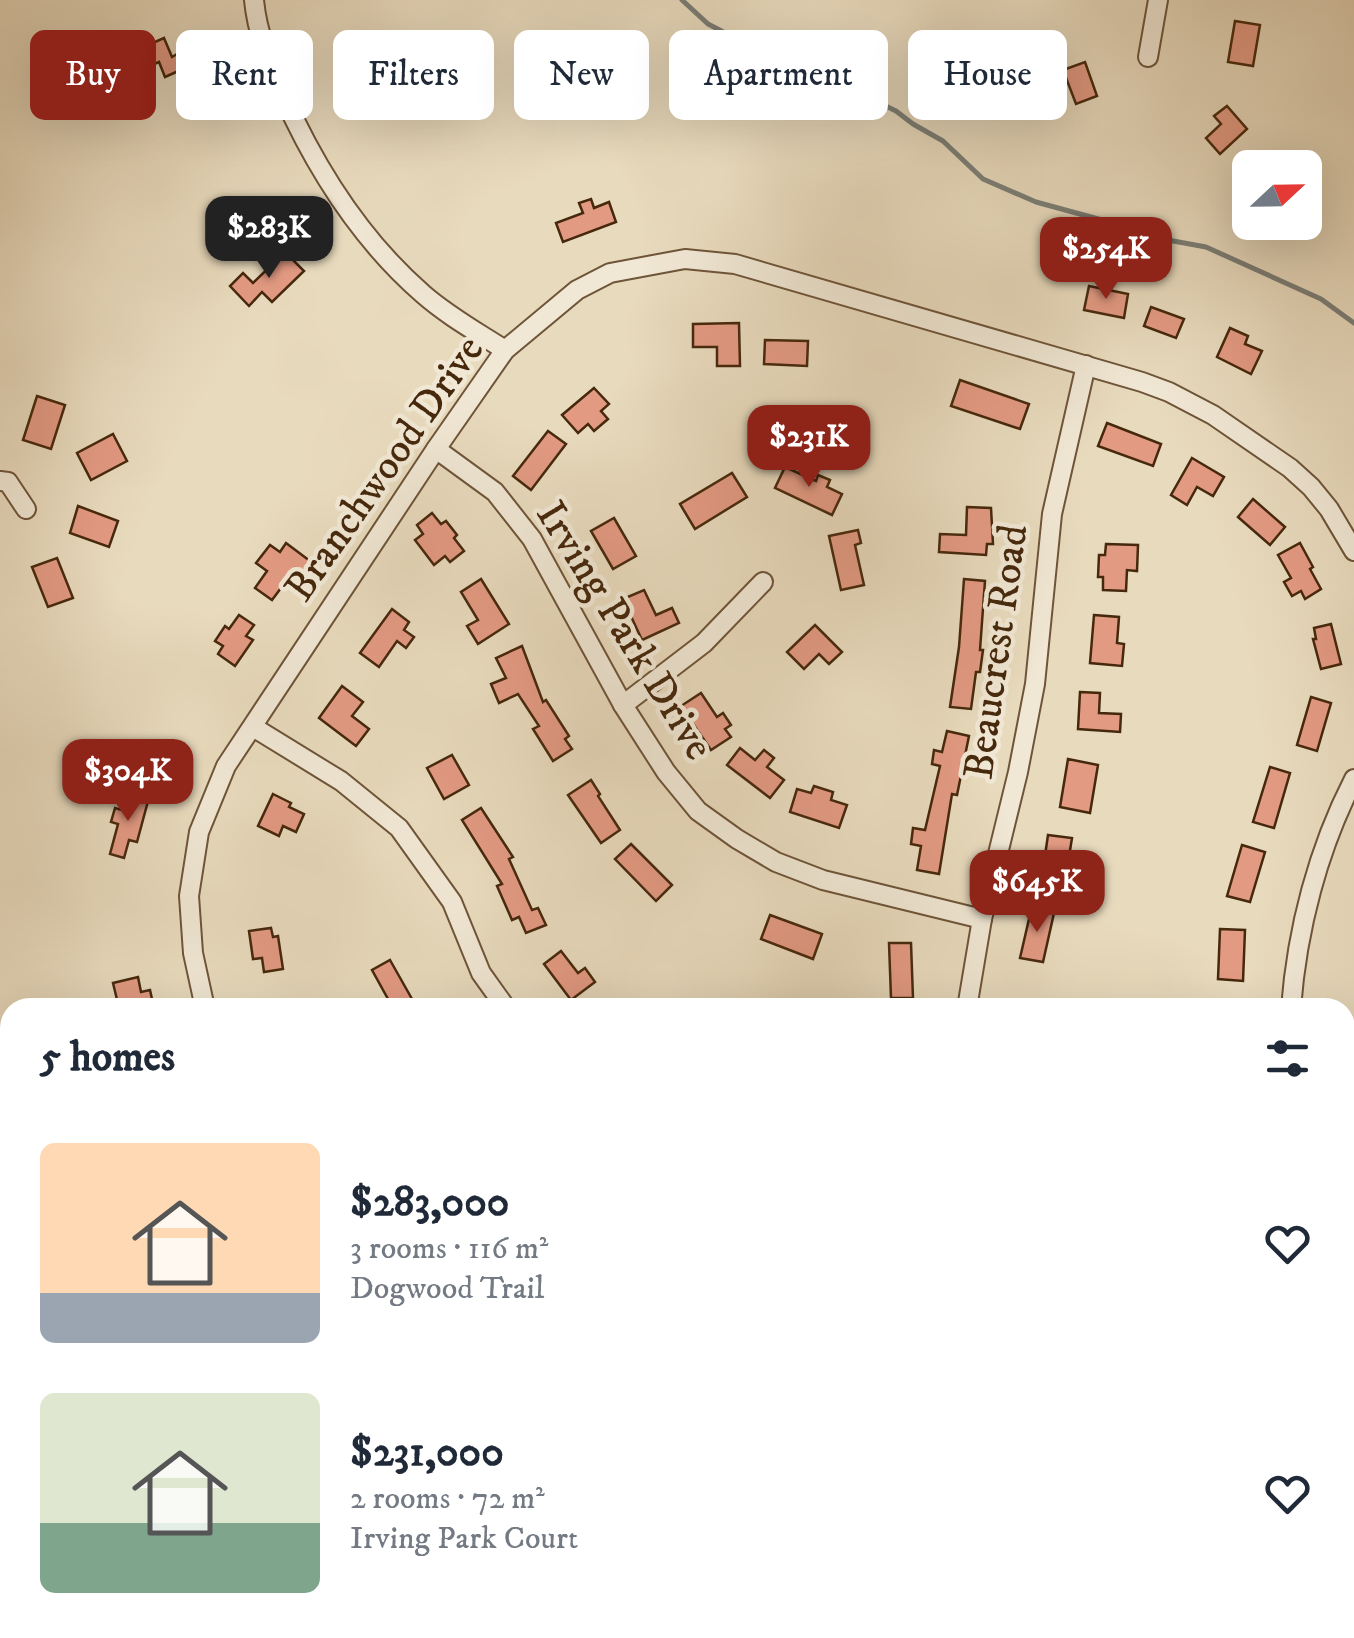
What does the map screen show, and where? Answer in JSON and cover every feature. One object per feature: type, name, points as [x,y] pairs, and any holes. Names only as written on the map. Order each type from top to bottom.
[{"type":"street","points":[[254,0],[272,71],[299,130],[339,197],[392,264],[423,294],[506,350]]},
{"type":"street","points":[[1148,57],[1158,0]]},
{"type":"street","name":"Branchwood Drive","points":[[203,998],[190,924],[190,896],[194,860],[208,805],[226,766],[506,350],[577,290],[610,272],[684,259],[735,264],[1169,392],[1261,446],[1311,486],[1354,551]]},
{"type":"street","name":"Beaucrest Road","points":[[969,998],[982,918],[1035,684],[1052,514],[1086,365]]},
{"type":"street","name":"Irving Park Drive","points":[[436,449],[494,492],[532,539],[623,705],[666,772],[698,811],[776,862],[823,880],[982,918]]},
{"type":"street","points":[[0,480],[8,482],[26,509]]},
{"type":"street","points":[[623,705],[704,643],[763,582]]},
{"type":"street","points":[[253,726],[342,781],[398,828],[452,902],[481,973],[499,998]]},
{"type":"street","points":[[1292,998],[1311,888],[1354,778]]},
{"type":"building","points":[[1235,21],[1260,25],[1253,66],[1228,62]]},
{"type":"building","points":[[164,38],[172,57],[176,55],[176,72],[165,77],[159,62],[156,63],[156,42]]},
{"type":"building","points":[[1085,62],[1097,96],[1076,104],[1067,69]]},
{"type":"building","points":[[1227,106],[1247,129],[1220,154],[1206,138],[1221,124],[1214,116]]},
{"type":"building","points":[[591,199],[594,208],[609,202],[616,222],[563,242],[556,223],[583,213],[579,203]]},
{"type":"building","points":[[285,252],[304,271],[272,302],[262,292],[249,306],[230,286],[243,273],[253,283]]},
{"type":"building","points":[[1089,286],[1128,294],[1124,318],[1084,310]]},
{"type":"building","points":[[1151,307],[1184,319],[1176,338],[1144,326]]},
{"type":"building","points":[[739,323],[740,366],[717,366],[717,347],[693,347],[693,324]]},
{"type":"building","points":[[1230,328],[1248,336],[1245,344],[1262,351],[1251,374],[1217,357]]},
{"type":"building","points":[[765,340],[808,341],[807,366],[764,364]]},
{"type":"building","points":[[960,380],[1029,404],[1020,429],[951,406]]},
{"type":"building","points":[[594,388],[609,404],[601,411],[608,419],[594,431],[588,424],[578,433],[562,415]]},
{"type":"building","points":[[37,396],[65,405],[51,449],[23,440]]},
{"type":"building","points":[[1107,423],[1161,444],[1153,466],[1098,446]]},
{"type":"building","points":[[548,431],[566,444],[531,490],[513,476]]},
{"type":"building","points":[[113,434],[127,461],[91,480],[77,453]]},
{"type":"building","points":[[1192,458],[1224,477],[1213,496],[1197,487],[1187,505],[1171,495]]},
{"type":"building","points":[[785,467],[816,481],[818,475],[830,480],[827,487],[842,494],[832,515],[775,488]]},
{"type":"building","points":[[732,473],[747,497],[695,529],[680,504]]},
{"type":"building","points":[[1253,499],[1285,527],[1270,545],[1238,517]]},
{"type":"building","points":[[78,506],[118,521],[109,547],[70,533]]},
{"type":"building","points":[[967,507],[991,508],[993,544],[987,544],[986,555],[939,552],[940,534],[966,535]]},
{"type":"building","points":[[432,513],[441,524],[446,521],[464,551],[450,562],[445,556],[434,565],[415,540],[423,534],[417,525]]},
{"type":"building","points":[[614,518],[636,556],[613,569],[591,531]]},
{"type":"building","points":[[858,530],[861,543],[855,545],[864,585],[841,590],[829,536]]},
{"type":"building","points":[[286,543],[314,564],[306,575],[296,568],[272,600],[255,588],[267,571],[256,563],[270,545],[280,552]]},
{"type":"building","points":[[1300,543],[1321,589],[1305,599],[1301,591],[1292,596],[1284,582],[1291,578],[1278,555]]},
{"type":"building","points":[[1106,544],[1138,545],[1137,571],[1127,570],[1126,591],[1103,590],[1103,577],[1098,577],[1099,555],[1105,555]]},
{"type":"building","points":[[57,558],[73,598],[48,607],[32,567]]},
{"type":"building","points":[[481,579],[509,624],[478,644],[467,626],[478,620],[461,592]]},
{"type":"building","points":[[964,579],[985,581],[983,650],[971,709],[950,707]]},
{"type":"building","points":[[644,590],[656,615],[672,608],[679,623],[642,640],[623,599]]},
{"type":"building","points":[[392,609],[409,622],[404,630],[414,637],[406,648],[397,641],[379,667],[360,653]]},
{"type":"building","points":[[239,615],[254,625],[246,636],[253,640],[235,666],[218,654],[223,646],[215,641]]},
{"type":"building","points":[[1094,615],[1119,617],[1117,643],[1124,644],[1122,666],[1090,663]]},
{"type":"building","points":[[1331,624],[1341,664],[1321,669],[1314,628]]},
{"type":"building","points":[[815,625],[842,652],[829,664],[819,654],[804,669],[787,652]]},
{"type":"building","points":[[522,646],[543,702],[546,700],[569,736],[565,739],[572,749],[553,761],[533,729],[539,726],[518,694],[499,703],[491,684],[506,678],[496,658]]},
{"type":"building","points":[[342,686],[363,702],[352,716],[369,729],[356,746],[319,718]]},
{"type":"building","points":[[1080,692],[1100,693],[1099,713],[1121,714],[1120,732],[1078,729]]},
{"type":"building","points":[[701,693],[717,717],[723,713],[731,725],[725,729],[731,737],[711,750],[681,706]]},
{"type":"building","points":[[1311,697],[1331,703],[1317,751],[1297,745]]},
{"type":"building","points":[[947,731],[969,736],[957,795],[952,794],[939,874],[917,870],[921,846],[911,844],[913,828],[925,830],[940,766],[932,764],[934,750],[942,752]]},
{"type":"building","points":[[148,744],[176,757],[165,782],[137,769]]},
{"type":"building","points":[[740,748],[755,760],[764,750],[774,758],[767,767],[784,780],[770,798],[727,765]]},
{"type":"building","points":[[452,755],[469,785],[444,799],[427,768]]},
{"type":"building","points":[[1068,759],[1098,765],[1090,813],[1060,807]]},
{"type":"building","points":[[1270,767],[1290,773],[1274,828],[1253,822]]},
{"type":"building","points":[[591,780],[620,830],[601,843],[568,795]]},
{"type":"building","points":[[814,786],[833,792],[831,800],[847,805],[839,828],[790,812],[797,789],[811,793]]},
{"type":"building","points":[[273,794],[304,814],[296,832],[283,826],[279,836],[258,826]]},
{"type":"building","points":[[127,795],[148,801],[137,842],[129,840],[124,858],[110,854],[118,824],[111,822],[115,808],[122,810]]},
{"type":"building","points":[[481,808],[513,857],[509,859],[532,910],[538,908],[546,925],[526,933],[519,917],[512,920],[497,886],[502,884],[462,820]]},
{"type":"building","points":[[1048,835],[1072,838],[1066,875],[1072,876],[1070,888],[1041,883]]},
{"type":"building","points":[[631,844],[672,885],[656,901],[615,859]]},
{"type":"building","points":[[1242,845],[1265,852],[1250,902],[1227,896]]},
{"type":"building","points":[[1032,906],[1054,913],[1043,962],[1020,958]]},
{"type":"building","points":[[770,915],[822,934],[813,959],[761,939]]},
{"type":"building","points":[[271,928],[273,937],[278,936],[283,969],[264,972],[262,958],[253,959],[249,931]]},
{"type":"building","points":[[1220,929],[1245,930],[1243,981],[1218,979]]},
{"type":"building","points":[[889,943],[911,943],[913,998],[891,998]]},
{"type":"building","points":[[561,951],[578,973],[585,968],[595,982],[570,998],[544,964]]},
{"type":"building","points":[[390,960],[411,998],[387,998],[372,970]]},
{"type":"building","points":[[138,977],[141,992],[150,990],[152,998],[117,998],[113,983]]},
{"type":"waterway","points":[[682,0],[708,24],[735,38],[783,50],[896,111],[943,141],[983,179],[1036,202],[1124,226],[1146,236],[1206,247],[1321,299],[1354,323]]}]
